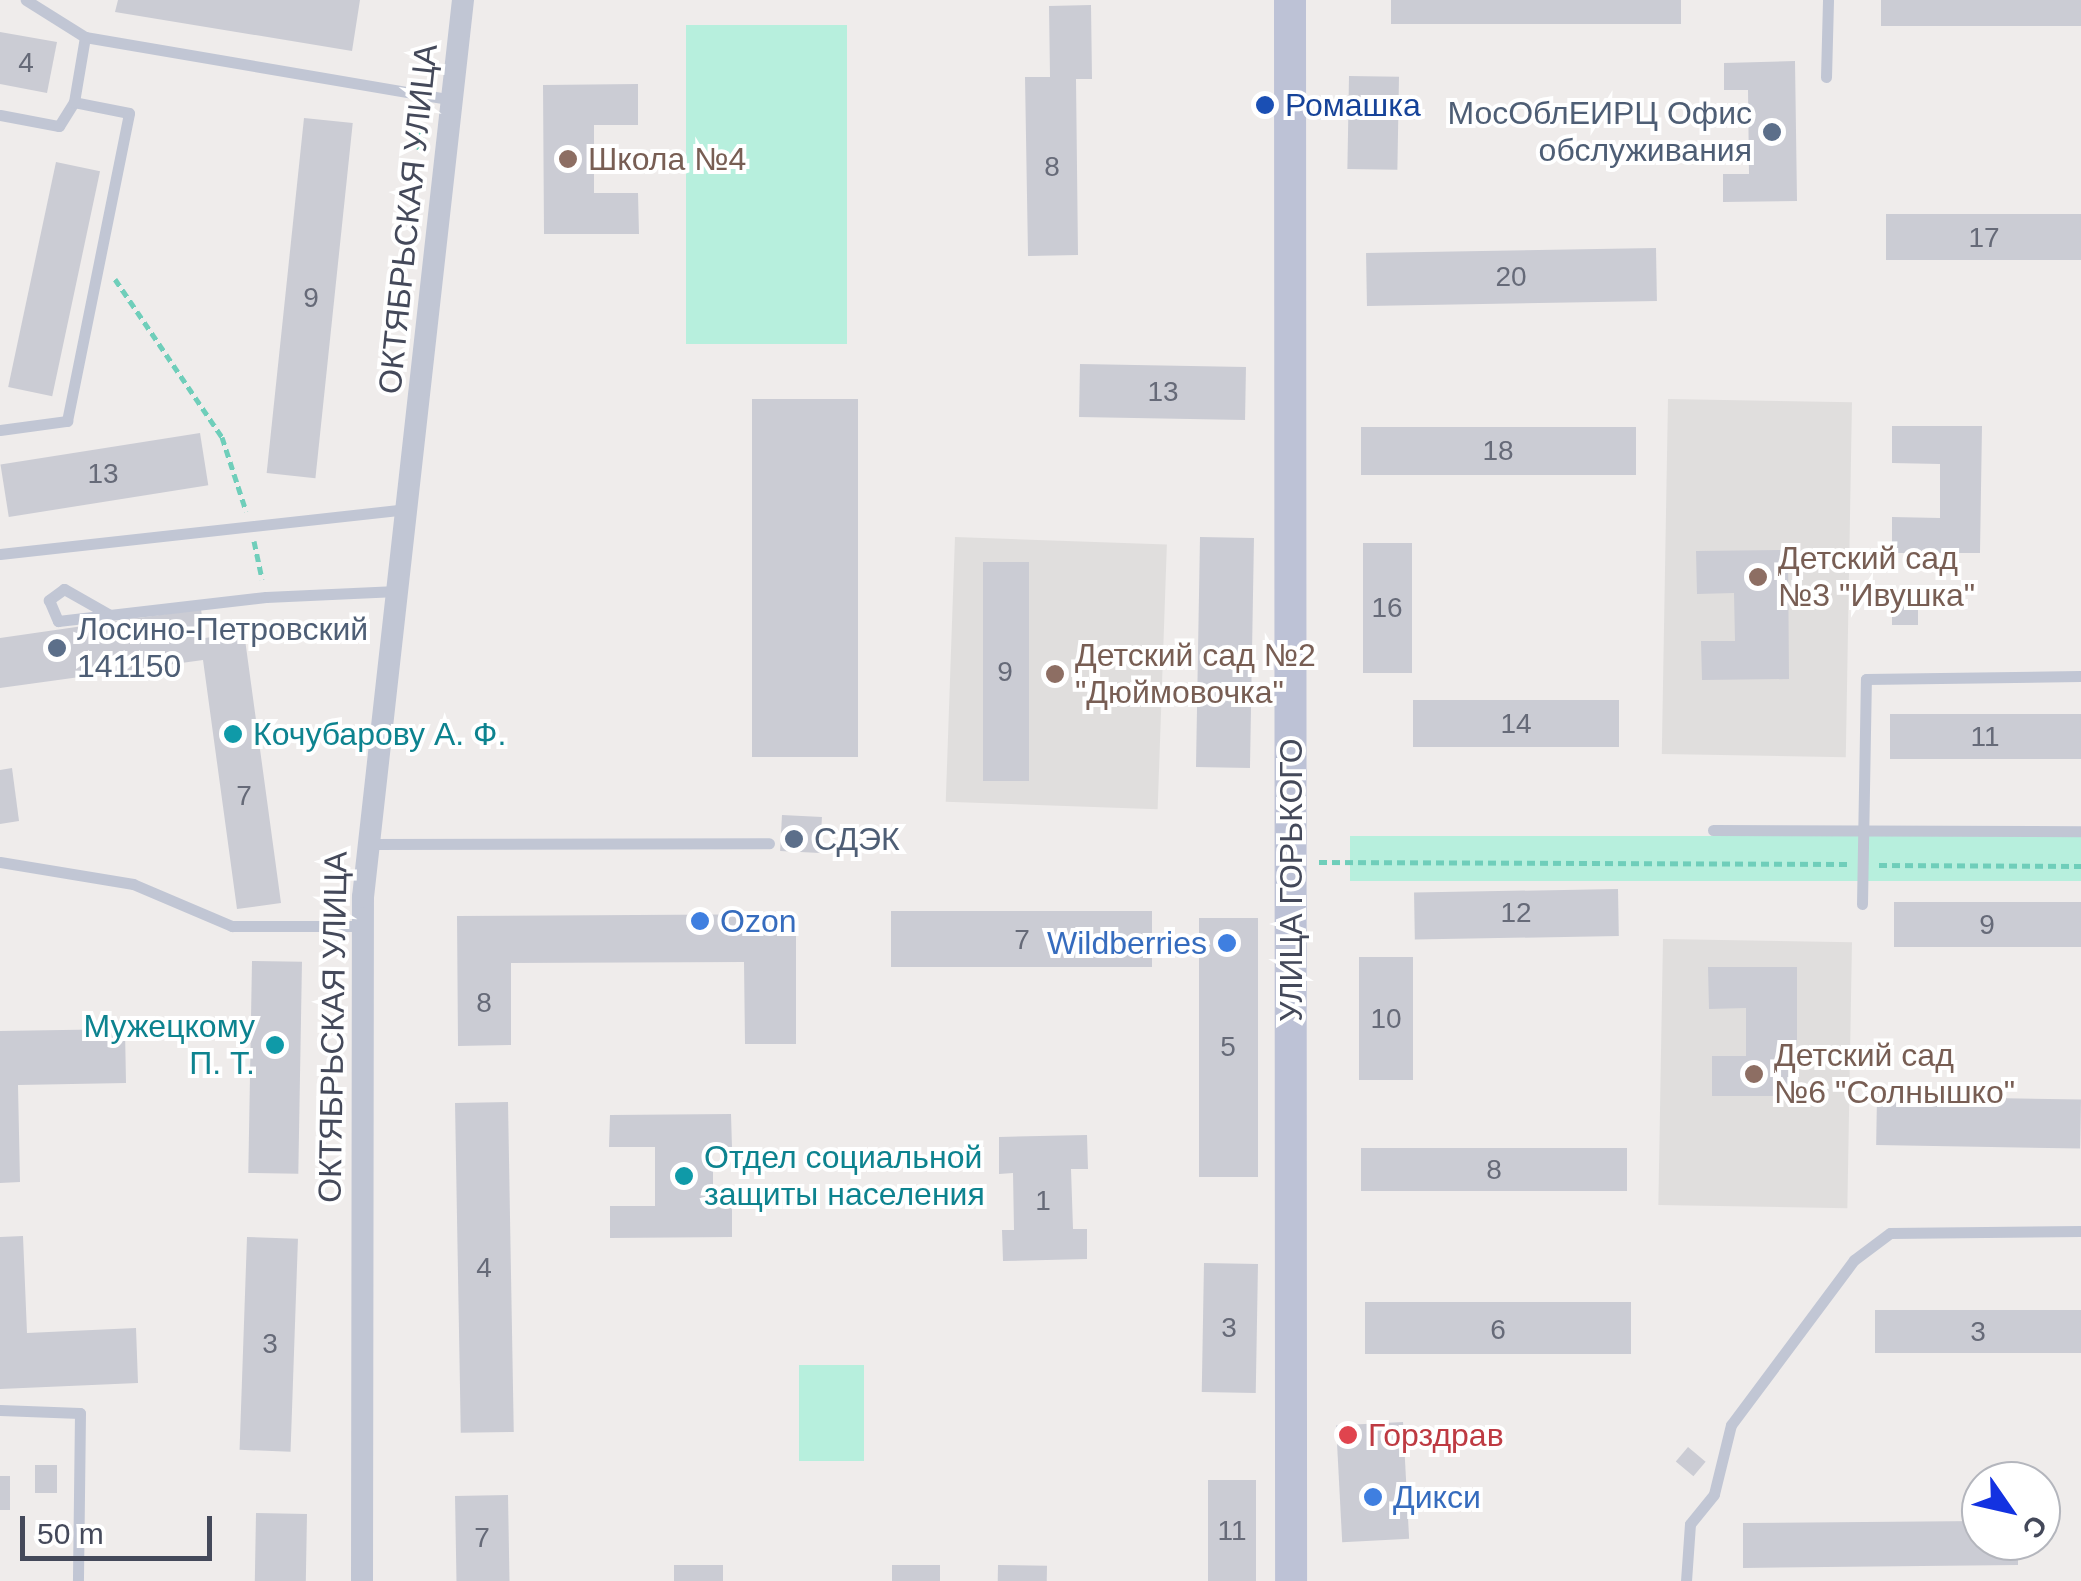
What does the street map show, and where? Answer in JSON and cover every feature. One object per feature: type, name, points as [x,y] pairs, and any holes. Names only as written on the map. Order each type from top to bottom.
[{"type":"street","name":"ОКТЯБРЬСКАЯ УЛИЦА","points":[[362,1581],[362,926],[463,0]]},
{"type":"street","name":"УЛИЦА ГОРЬКОГО","points":[[1290,0],[1291,1581]]},
{"type":"lane","points":[[26,0],[85,37],[453,100]]},
{"type":"lane","points":[[1826,77],[1828,0]]},
{"type":"lane","points":[[0,115],[59,126],[74,102],[85,37]]},
{"type":"lane","points":[[0,430],[66,421],[129,113],[74,102]]},
{"type":"lane","points":[[0,554],[408,509]]},
{"type":"lane","points":[[110,615],[64,589],[49,600],[58,622],[266,597],[397,592]]},
{"type":"lane","points":[[1862,904],[1866,679],[2081,676]]},
{"type":"lane","points":[[1713,830],[2081,831]]},
{"type":"lane","points":[[368,844],[770,843]]},
{"type":"lane","points":[[0,862],[133,884],[232,926],[362,926]]},
{"type":"lane","points":[[1686,1581],[1690,1524],[1714,1494],[1730,1425],[1854,1260],[1890,1232],[2081,1231]]},
{"type":"lane","points":[[0,1410],[80,1414],[78,1581]]},
{"type":"path","points":[[100,257],[222,437],[251,526],[266,597]]},
{"type":"path","points":[[1292,862],[2081,866]]},
{"type":"shaded area","name":"Детский сад №3 \"Ивушка\"","points":[[1668,399],[1852,402],[1846,757],[1662,754]]},
{"type":"shaded area","name":"Детский сад №2 \"Дюймовочка\"","points":[[955,537],[1167,544],[1158,809],[946,802]]},
{"type":"shaded area","name":"Детский сад №6 \"Солнышко\"","points":[[1663,939],[1852,942],[1847,1208],[1658,1205]]},
{"type":"green space","points":[[686,25],[847,25],[847,344],[686,344]]},
{"type":"green space","points":[[1350,836],[2081,836],[2081,881],[1350,881]]},
{"type":"green space","points":[[799,1365],[864,1365],[864,1461],[799,1461]]},
{"type":"building","points":[[118,0],[360,0],[352,51],[115,12]]},
{"type":"building","points":[[1391,0],[1681,0],[1681,24],[1391,24]]},
{"type":"building","points":[[1881,0],[2081,0],[2081,26],[1881,26]]},
{"type":"building","points":[[1091,5],[1092,79],[1076,79],[1078,255],[1028,256],[1025,77],[1050,77],[1049,6]]},
{"type":"building","points":[[0,32],[57,42],[47,93],[0,84]]},
{"type":"building","name":"МосОблЕИРЦ Офис обслуживания","points":[[1795,61],[1797,201],[1723,202],[1723,174],[1749,174],[1748,90],[1724,90],[1724,63]]},
{"type":"building","points":[[1349,76],[1399,77],[1397,170],[1347,169]]},
{"type":"building","name":"Школа №4","points":[[638,84],[638,125],[594,125],[594,193],[638,193],[639,234],[544,234],[543,85]]},
{"type":"building","points":[[304,118],[353,123],[315,478],[267,473]]},
{"type":"building","points":[[56,162],[100,171],[52,396],[8,387]]},
{"type":"building","points":[[1886,214],[2081,214],[2081,260],[1886,260]]},
{"type":"building","points":[[1656,248],[1657,301],[1367,306],[1366,253]]},
{"type":"building","points":[[1080,364],[1246,367],[1245,420],[1079,417]]},
{"type":"building","points":[[752,399],[858,399],[858,757],[752,757]]},
{"type":"building","points":[[1892,426],[1982,426],[1980,553],[1892,553],[1892,517],[1940,518],[1940,464],[1892,463]]},
{"type":"building","points":[[1361,427],[1636,427],[1636,475],[1361,475]]},
{"type":"building","points":[[200,433],[208,485],[9,517],[0,465]]},
{"type":"building","points":[[1200,537],[1254,538],[1250,768],[1196,767]]},
{"type":"building","points":[[1363,543],[1412,543],[1412,673],[1363,673]]},
{"type":"building","name":"Детский сад №3 \"Ивушка\"","points":[[1788,550],[1789,679],[1702,680],[1701,641],[1735,641],[1734,593],[1697,594],[1696,551]]},
{"type":"building","points":[[983,562],[1029,562],[1029,781],[983,781]]},
{"type":"building","points":[[1892,590],[1918,590],[1918,625],[1892,625]]},
{"type":"building","points":[[201,609],[205,638],[244,632],[281,903],[237,909],[203,660],[0,688],[0,638]]},
{"type":"building","points":[[1413,700],[1619,700],[1619,747],[1413,747]]},
{"type":"building","points":[[1890,714],[2081,714],[2081,759],[1890,759]]},
{"type":"building","points":[[12,768],[19,821],[0,824],[0,770]]},
{"type":"building","points":[[782,815],[822,817],[820,853],[780,851]]},
{"type":"building","points":[[1618,889],[1619,936],[1415,940],[1414,893]]},
{"type":"building","points":[[1894,902],[2081,902],[2081,947],[1894,947]]},
{"type":"building","points":[[891,911],[1152,911],[1152,967],[891,967]]},
{"type":"building","points":[[796,914],[796,1044],[745,1044],[744,962],[511,963],[511,1045],[458,1046],[457,916]]},
{"type":"building","points":[[1199,918],[1258,918],[1258,1177],[1199,1177]]},
{"type":"building","points":[[1359,957],[1413,957],[1413,1080],[1359,1080]]},
{"type":"building","points":[[252,961],[302,962],[298,1174],[248,1173]]},
{"type":"building","name":"Детский сад №6 \"Солнышко\"","points":[[1708,967],[1797,967],[1797,1096],[1712,1096],[1712,1056],[1746,1056],[1746,1008],[1709,1009]]},
{"type":"building","points":[[125,1029],[126,1083],[18,1085],[20,1182],[0,1183],[0,1031]]},
{"type":"building","points":[[1877,1096],[2081,1100],[2080,1149],[1876,1145]]},
{"type":"building","points":[[508,1102],[514,1432],[461,1433],[455,1103]]},
{"type":"building","name":"Отдел социальной защиты населения","points":[[731,1114],[732,1148],[713,1148],[713,1203],[732,1203],[732,1237],[610,1238],[610,1206],[655,1206],[655,1147],[609,1147],[610,1115]]},
{"type":"building","points":[[1087,1135],[1088,1169],[1071,1169],[1073,1229],[1087,1229],[1087,1259],[1003,1261],[1002,1230],[1014,1230],[1013,1173],[999,1174],[999,1137]]},
{"type":"building","points":[[1361,1148],[1627,1148],[1627,1191],[1361,1191]]},
{"type":"building","points":[[23,1236],[27,1333],[136,1328],[138,1383],[0,1389],[0,1237]]},
{"type":"building","points":[[247,1237],[298,1239],[291,1452],[240,1450]]},
{"type":"building","points":[[1204,1263],[1258,1264],[1256,1393],[1202,1392]]},
{"type":"building","points":[[1365,1302],[1631,1302],[1631,1354],[1365,1354]]},
{"type":"building","points":[[1875,1310],[2081,1310],[2081,1353],[1875,1353]]},
{"type":"building","points":[[1403,1422],[1409,1539],[1342,1542],[1336,1426]]},
{"type":"building","points":[[1688,1447],[1706,1462],[1693,1476],[1676,1462]]},
{"type":"building","points":[[35,1465],[57,1465],[57,1493],[35,1493]]},
{"type":"building","points":[[0,1476],[10,1476],[10,1510],[0,1510]]},
{"type":"building","points":[[1208,1480],[1256,1480],[1256,1581],[1208,1581]]},
{"type":"building","points":[[508,1495],[510,1581],[456,1581],[455,1496]]},
{"type":"building","points":[[256,1513],[307,1514],[306,1581],[255,1581]]},
{"type":"building","points":[[1961,1521],[1961,1561],[2018,1561],[2018,1565],[1743,1568],[1743,1523]]},
{"type":"building","points":[[674,1565],[723,1565],[723,1581],[674,1581]]},
{"type":"building","points":[[892,1565],[940,1565],[940,1581],[892,1581]]},
{"type":"building","points":[[998,1565],[1047,1566],[1047,1581],[998,1581]]},
{"type":"place","name":"Ромашка","points":[[1265,105]]},
{"type":"place","name":"МосОблЕИРЦ Офис обслуживания","points":[[1772,132]]},
{"type":"place","name":"Школа №4","points":[[568,159]]},
{"type":"place","name":"Детский сад №3 \"Ивушка\"","points":[[1758,577]]},
{"type":"place","name":"Лосино-Петровский 141150","points":[[57,648]]},
{"type":"place","name":"Детский сад №2 \"Дюймовочка\"","points":[[1055,674]]},
{"type":"place","name":"Кочубарову А. Ф.","points":[[233,734]]},
{"type":"place","name":"СДЭК","points":[[794,839]]},
{"type":"place","name":"Ozon","points":[[700,921]]},
{"type":"place","name":"Wildberries","points":[[1227,943]]},
{"type":"place","name":"Мужецкому П. Т.","points":[[275,1045]]},
{"type":"place","name":"Детский сад №6 \"Солнышко\"","points":[[1754,1074]]},
{"type":"place","name":"Отдел социальной защиты населения","points":[[684,1176]]},
{"type":"place","name":"Горздрав","points":[[1348,1435]]},
{"type":"place","name":"Дикси","points":[[1373,1497]]}]
